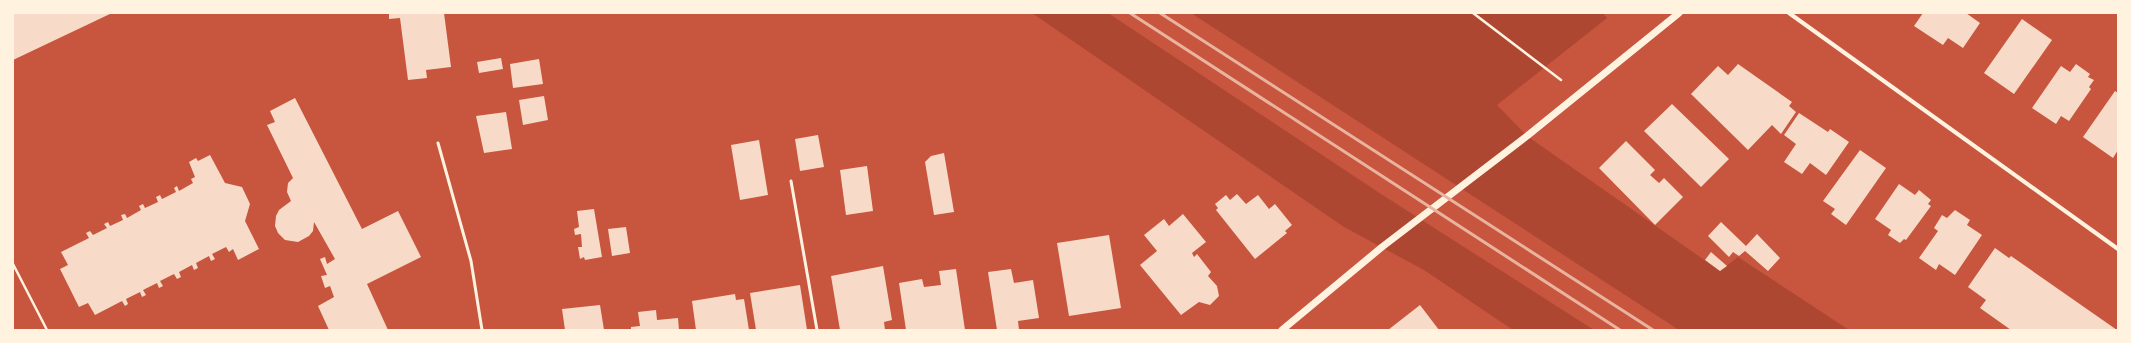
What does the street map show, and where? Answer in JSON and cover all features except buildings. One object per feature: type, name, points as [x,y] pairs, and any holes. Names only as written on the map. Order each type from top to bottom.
[{"type":"street","points":[[1282,330],[1382,247],[1527,136],[1679,13]]},
{"type":"street","points":[[1789,13],[2118,249]]},
{"type":"lane","points":[[438,142],[471,260],[482,330]]},
{"type":"lane","points":[[791,181],[817,330]]},
{"type":"path","points":[[1473,13],[1541,64],[1579,95]]},
{"type":"path","points":[[13,264],[46,330]]},
{"type":"shaded area","points":[[1032,13],[1108,13],[1381,194],[1594,330],[1513,330],[1424,270],[1344,227]]},
{"type":"shaded area","points":[[1191,13],[1603,13],[1607,18],[1497,105],[1527,136],[1720,271],[1738,257],[1849,330],[1679,330]]},
{"type":"railway","points":[[1130,13],[1620,330]]},
{"type":"railway","points":[[1160,13],[1653,330]]}]
